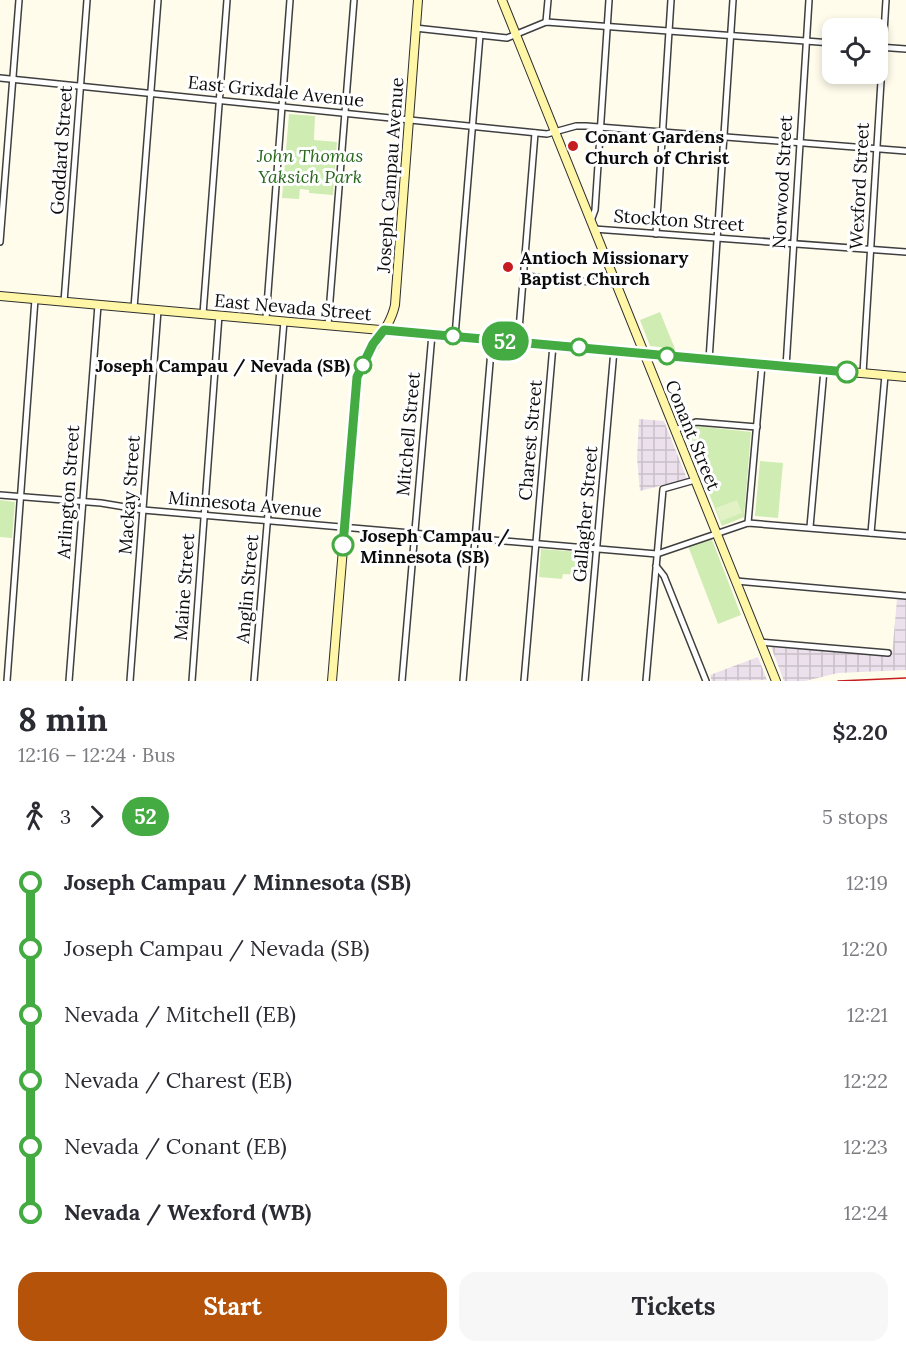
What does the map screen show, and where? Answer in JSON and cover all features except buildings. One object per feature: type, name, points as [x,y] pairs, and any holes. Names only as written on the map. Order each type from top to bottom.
[{"type":"street","points":[[0,242],[19,0]]},
{"type":"street","name":"Goddard Street","points":[[64,302],[87,0]]},
{"type":"street","points":[[134,308],[158,0]]},
{"type":"street","points":[[202,314],[226,0]]},
{"type":"street","points":[[266,319],[290,0]]},
{"type":"street","points":[[328,325],[354,0]]},
{"type":"street","name":"Joseph Campau Avenue","points":[[332,681],[357,380],[373,345],[393,313],[396,298],[418,0]]},
{"type":"street","name":"Conant Street","points":[[502,0],[776,681]]},
{"type":"street","points":[[546,22],[548,0]]},
{"type":"street","points":[[593,225],[609,0]]},
{"type":"street","points":[[656,234],[672,0]]},
{"type":"street","points":[[709,360],[733,0]]},
{"type":"street","name":"Norwood Street","points":[[786,367],[809,0]]},
{"type":"street","name":"Wexford Street","points":[[884,18],[886,0]]},
{"type":"street","points":[[415,28],[507,38],[546,22],[822,43]]},
{"type":"street","points":[[455,336],[479,35]]},
{"type":"street","points":[[888,48],[906,49]]},
{"type":"street","name":"East Grixdale Avenue","points":[[0,78],[535,133],[555,133],[576,126],[906,151]]},
{"type":"street","name":"Wexford Street","points":[[863,373],[879,84]]},
{"type":"street","points":[[518,342],[535,133]]},
{"type":"street","name":"Stockton Street","points":[[593,225],[631,232],[906,252]]},
{"type":"street","points":[[524,276],[616,284]]},
{"type":"street","name":"East Nevada Street","points":[[0,296],[906,377]]},
{"type":"street","points":[[7,681],[35,299]]},
{"type":"street","name":"Arlington Street","points":[[69,681],[98,305]]},
{"type":"street","name":"Mackay Street","points":[[130,681],[158,310]]},
{"type":"street","name":"Maine Street","points":[[192,681],[219,315]]},
{"type":"street","name":"Anglin Street","points":[[254,681],[284,321]]},
{"type":"street","name":"Mitchell Street","points":[[402,681],[432,334]]},
{"type":"street","points":[[463,681],[492,339]]},
{"type":"street","name":"Charest Street","points":[[524,681],[553,345]]},
{"type":"street","name":"Gallagher Street","points":[[585,681],[614,350]]},
{"type":"street","points":[[748,523],[762,365]]},
{"type":"street","points":[[810,527],[824,370]]},
{"type":"street","points":[[871,533],[885,375]]},
{"type":"street","points":[[675,429],[696,422],[757,427]]},
{"type":"street","points":[[646,681],[663,489],[695,480]]},
{"type":"street","name":"Minnesota Avenue","points":[[0,495],[143,510],[657,554]]},
{"type":"street","points":[[657,554],[748,523],[906,536]]},
{"type":"street","points":[[656,566],[664,576],[706,681]]},
{"type":"street","points":[[736,581],[906,596]]},
{"type":"street","points":[[760,642],[888,653]]},
{"type":"shaded area","points":[[639,419],[664,421],[687,479],[640,491],[637,458]]},
{"type":"shaded area","points":[[897,599],[906,600],[906,670],[838,673],[805,681],[784,681],[770,644],[892,656]]},
{"type":"shaded area","points":[[758,657],[767,680],[712,681],[710,675]]},
{"type":"green space","name":"John Thomas Yaksich Park","points":[[289,114],[315,116],[314,140],[337,142],[333,195],[309,193],[309,190],[300,189],[299,199],[282,198]]},
{"type":"green space","points":[[660,312],[675,349],[650,346],[640,320]]},
{"type":"green space","points":[[696,426],[751,432],[744,517],[722,526],[684,431]]},
{"type":"green space","points":[[760,461],[783,463],[778,518],[755,516]]},
{"type":"green space","points":[[0,500],[15,502],[12,538],[0,537]]},
{"type":"green space","points":[[737,500],[742,513],[721,521],[716,508]]},
{"type":"green space","points":[[711,537],[741,615],[718,624],[688,546]]},
{"type":"green space","points":[[541,549],[591,553],[589,576],[563,574],[562,579],[539,577]]},
{"type":"railway","points":[[838,681],[906,678]]},
{"type":"bus line","name":"52","points":[[343,545],[357,377],[373,344],[384,330],[847,372]]},
{"type":"place","name":"Conant Gardens Church of Christ","points":[[573,146]]},
{"type":"place","name":"Antioch Missionary Baptist Church","points":[[508,267]]},
{"type":"place","name":"Joseph Campau / Nevada (SB)","points":[[363,365]]},
{"type":"place","name":"Joseph Campau / Minnesota (SB)","points":[[343,545]]}]
